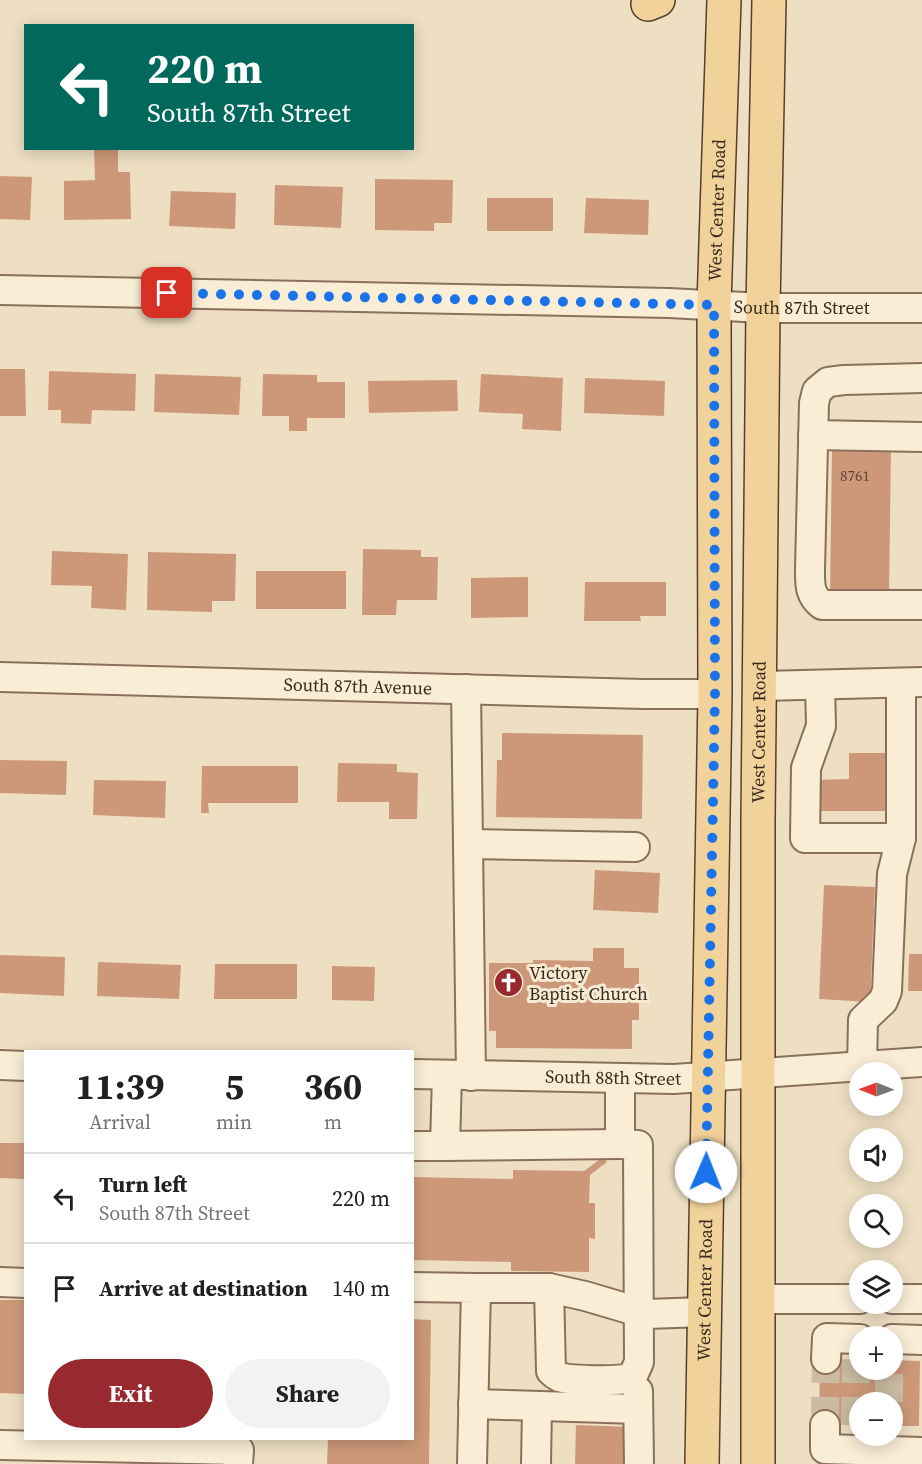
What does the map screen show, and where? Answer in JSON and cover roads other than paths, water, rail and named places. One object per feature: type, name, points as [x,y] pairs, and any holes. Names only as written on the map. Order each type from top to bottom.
[{"type":"main road","name":"West Center Road","points":[[702,1464],[715,694],[714,305],[724,0]]},
{"type":"main road","name":"West Center Road","points":[[758,1464],[758,820],[763,308],[769,0]]},
{"type":"street","name":"South 87th Street","points":[[0,290],[714,305],[763,308],[922,308]]},
{"type":"street","points":[[922,378],[828,382],[816,391],[810,591],[814,599],[826,606],[922,605]]},
{"type":"street","points":[[813,435],[922,437]]},
{"type":"street","name":"South 87th Avenue","points":[[0,677],[715,694]]},
{"type":"street","points":[[761,686],[912,682],[901,838],[892,874],[886,991],[882,1001],[863,1020],[862,1062]]},
{"type":"street","points":[[820,685],[821,726],[806,768],[805,838],[901,838]]},
{"type":"street","points":[[445,1146],[459,1075],[468,844],[466,689]]},
{"type":"street","points":[[468,844],[635,848]]},
{"type":"street","name":"South 88th Street","points":[[903,1063],[922,1062]]},
{"type":"street","points":[[0,1065],[24,1066]]},
{"type":"street","name":"South 88th Street","points":[[414,1074],[620,1079],[707,1078],[758,1072],[849,1067]]},
{"type":"street","points":[[620,1079],[620,1144]]},
{"type":"street","points":[[414,1146],[639,1145],[639,1464]]},
{"type":"street","points":[[0,1282],[24,1283]]},
{"type":"street","points":[[414,1287],[549,1288],[646,1314],[704,1312]]},
{"type":"street","points":[[472,1464],[476,1288]]},
{"type":"street","points":[[549,1288],[551,1371],[558,1377],[625,1380],[632,1378],[639,1362]]},
{"type":"street","points":[[758,1299],[849,1299]]},
{"type":"street","points":[[903,1299],[922,1299]]},
{"type":"street","points":[[826,1359],[826,1338],[849,1344]]},
{"type":"street","points":[[903,1339],[922,1340]]},
{"type":"street","points":[[473,1404],[638,1409]]},
{"type":"street","points":[[536,1464],[537,1407]]},
{"type":"street","points":[[825,1425],[825,1449],[849,1440]]},
{"type":"street","points":[[0,1445],[87,1455],[239,1450],[238,1464]]},
{"type":"street","points":[[899,1446],[922,1452]]},
{"type":"tunnel","points":[[825,1425],[826,1359]]},
{"type":"tunnel","points":[[856,1380],[856,1392]]},
{"type":"tunnel","points":[[889,1380],[889,1392]]},
{"type":"place","name":"Victory Baptist Church","points":[[508,983]]}]
